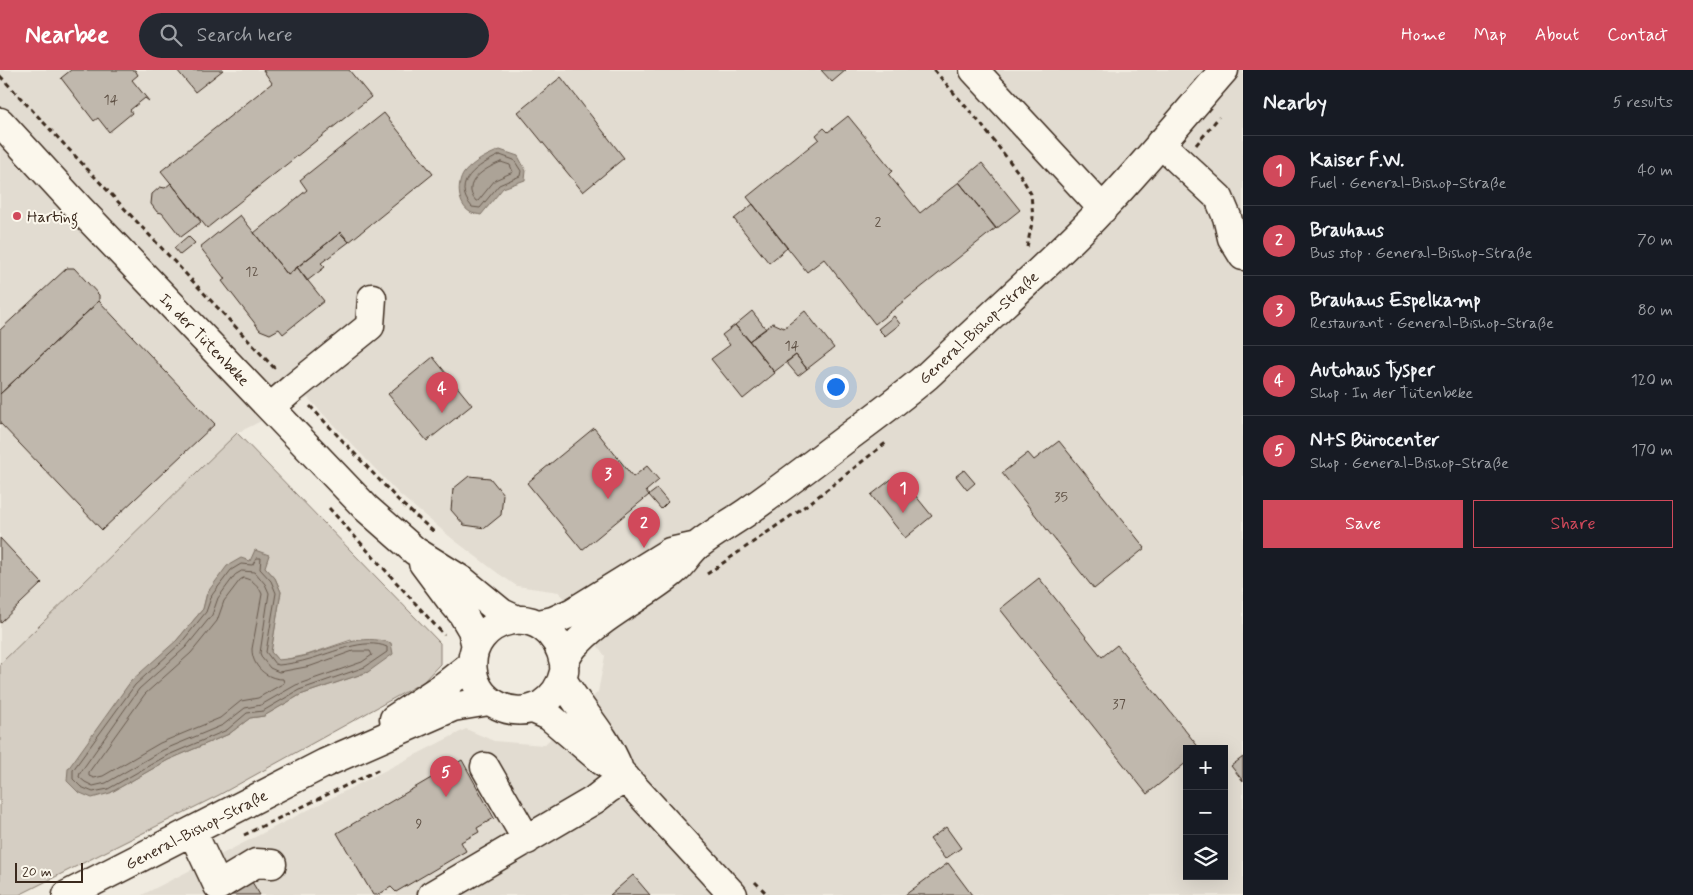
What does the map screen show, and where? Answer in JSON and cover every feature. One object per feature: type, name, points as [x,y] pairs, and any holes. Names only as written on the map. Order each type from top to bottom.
[{"type":"street","points":[[974,70],[1103,209]]},
{"type":"street","name":"General-Bishop-Straße","points":[[563,671],[574,646],[588,631],[677,569],[696,546],[792,480],[892,405],[924,377],[1103,209],[1224,70]]},
{"type":"street","name":"In der Tütenbeke","points":[[0,122],[78,208],[366,508],[415,551],[463,581],[502,613],[527,622]]},
{"type":"street","points":[[1160,143],[1219,198],[1235,209],[1232,238],[1243,256]]},
{"type":"street","points":[[271,407],[370,326],[372,298]]},
{"type":"street","name":"General-Bishop-Straße","points":[[527,622],[553,621],[573,612],[670,552],[696,546]]},
{"type":"street","name":"In der Tütenbeke","points":[[415,551],[462,613],[472,630],[474,655]]},
{"type":"street","points":[[563,671],[552,696],[544,704],[522,711],[510,710],[499,707],[489,701],[482,693],[476,683],[474,655],[483,636],[492,627],[503,622],[527,622],[549,631],[557,640],[562,651],[563,671],[571,696],[613,753],[624,776]]},
{"type":"street","name":"General-Bishop-Straße","points":[[325,763],[444,686],[474,655]]},
{"type":"street","name":"General-Bishop-Straße","points":[[67,895],[325,763],[453,707],[489,701]]},
{"type":"street","points":[[533,709],[549,716],[602,762],[624,776],[733,895]]},
{"type":"street","points":[[485,767],[527,840]]},
{"type":"street","points":[[432,895],[594,800],[624,776]]},
{"type":"street","points":[[192,831],[210,890],[256,863],[272,864]]},
{"type":"path","points":[[934,70],[1021,176],[1031,194],[1033,218],[1027,252],[1042,268]]},
{"type":"path","points":[[0,76],[226,319],[400,502],[437,534]]},
{"type":"path","points":[[237,838],[384,766]]},
{"type":"shaded area","points":[[0,70],[1243,70],[1243,895],[142,895],[466,729],[494,741],[544,745],[598,692],[605,656],[559,592],[517,586],[454,540],[400,495],[308,398],[237,433],[0,664]]},
{"type":"shaded area","points":[[237,433],[440,643],[440,664],[423,682],[219,795],[19,895],[0,895],[0,664]],"holes":[[[250,561],[265,567],[275,578],[281,592],[271,652],[278,661],[307,655],[351,640],[368,672],[300,695],[264,716],[250,718],[229,734],[168,760],[110,793],[177,640],[203,609],[207,593]]]},
{"type":"water","points":[[500,150],[518,156],[526,171],[525,180],[503,188],[481,215],[471,213],[466,209],[459,194],[461,178],[476,162]]},
{"type":"water","points":[[255,550],[269,555],[265,567],[275,578],[281,592],[271,652],[278,660],[301,657],[359,640],[380,640],[391,643],[393,654],[368,672],[300,695],[264,716],[250,718],[229,734],[168,760],[110,793],[92,798],[78,792],[67,781],[68,769],[131,681],[177,640],[203,609],[207,593],[227,566],[241,558],[250,561]]},
{"type":"building","points":[[71,70],[135,70],[138,75],[132,80],[149,101],[145,98],[130,110],[132,113],[109,132],[98,118],[94,121],[61,78]]},
{"type":"building","points":[[177,70],[223,70],[195,92]]},
{"type":"building","points":[[263,70],[349,70],[371,97],[207,228],[161,171],[272,83]]},
{"type":"building","points":[[821,70],[846,70],[832,82]]},
{"type":"building","points":[[561,77],[624,158],[583,192],[518,112]]},
{"type":"building","points":[[384,113],[433,174],[349,242],[341,232],[288,275],[254,233],[307,190],[300,180]]},
{"type":"building","points":[[848,116],[893,171],[889,175],[920,213],[959,182],[996,228],[875,324],[824,259],[807,272],[747,197],[819,139],[816,135],[824,128],[828,132]]},
{"type":"building","points":[[982,163],[1020,210],[996,229],[959,182]]},
{"type":"building","points":[[171,183],[201,222],[181,237],[162,213],[157,212],[151,204],[152,194],[160,187],[165,188]]},
{"type":"building","points":[[753,204],[787,248],[769,263],[734,219]]},
{"type":"building","points":[[240,215],[288,275],[297,267],[324,301],[283,334],[279,329],[270,334],[260,330],[222,281],[225,279],[200,247]]},
{"type":"building","points":[[340,233],[349,242],[321,263],[325,267],[307,281],[297,267]]},
{"type":"building","points":[[188,236],[195,243],[180,255],[174,248]]},
{"type":"building","points":[[67,268],[74,268],[99,295],[99,301],[0,394],[0,330]]},
{"type":"building","points":[[99,301],[215,424],[102,530],[0,423],[0,394]]},
{"type":"building","points":[[752,311],[766,329],[749,341],[735,325]]},
{"type":"building","points":[[805,311],[834,348],[807,369],[796,355],[774,372],[749,341],[773,323],[784,328]]},
{"type":"building","points":[[894,316],[900,324],[885,336],[878,329]]},
{"type":"building","points":[[735,325],[775,373],[743,399],[711,359],[730,345],[722,335]]},
{"type":"building","points":[[796,355],[807,369],[798,376],[786,362]]},
{"type":"building","points":[[433,357],[472,405],[427,441],[388,394]]},
{"type":"building","points":[[594,428],[633,477],[647,466],[659,480],[646,491],[649,495],[582,550],[527,483]]},
{"type":"building","points":[[1059,441],[1145,548],[1094,589],[1002,473],[1028,453],[1034,460]]},
{"type":"building","points":[[964,470],[975,483],[967,490],[956,476]]},
{"type":"building","points":[[898,474],[932,516],[905,538],[871,495]]},
{"type":"building","points":[[469,476],[490,478],[503,494],[501,515],[485,528],[464,525],[451,510],[453,489]]},
{"type":"building","points":[[657,489],[668,502],[661,509],[649,495]]},
{"type":"building","points":[[0,538],[42,583],[0,623]]},
{"type":"building","points":[[1039,578],[1102,657],[1117,645],[1197,745],[1183,745],[1183,765],[1147,794],[1000,609]]},
{"type":"building","points":[[1243,757],[1243,781],[1231,766]]},
{"type":"building","points":[[462,760],[494,818],[477,828],[479,832],[461,842],[466,851],[396,892],[391,887],[378,895],[373,895],[337,833]]},
{"type":"building","points":[[946,827],[961,848],[945,859],[930,839]]},
{"type":"building","points":[[948,863],[972,895],[905,895]]},
{"type":"building","points":[[633,875],[650,895],[610,895]]},
{"type":"building","points":[[252,882],[260,895],[230,895]]},
{"type":"place","name":"Harting","points":[[17,216]]},
{"type":"place","name":"Autohaus Tysper","points":[[442,413]]},
{"type":"place","name":"Brauhaus Espelkamp","points":[[608,499]]},
{"type":"place","name":"Kaiser F.W.","points":[[903,513]]},
{"type":"place","name":"Brauhaus","points":[[644,548]]},
{"type":"place","name":"N+S Bürocenter","points":[[446,797]]}]
